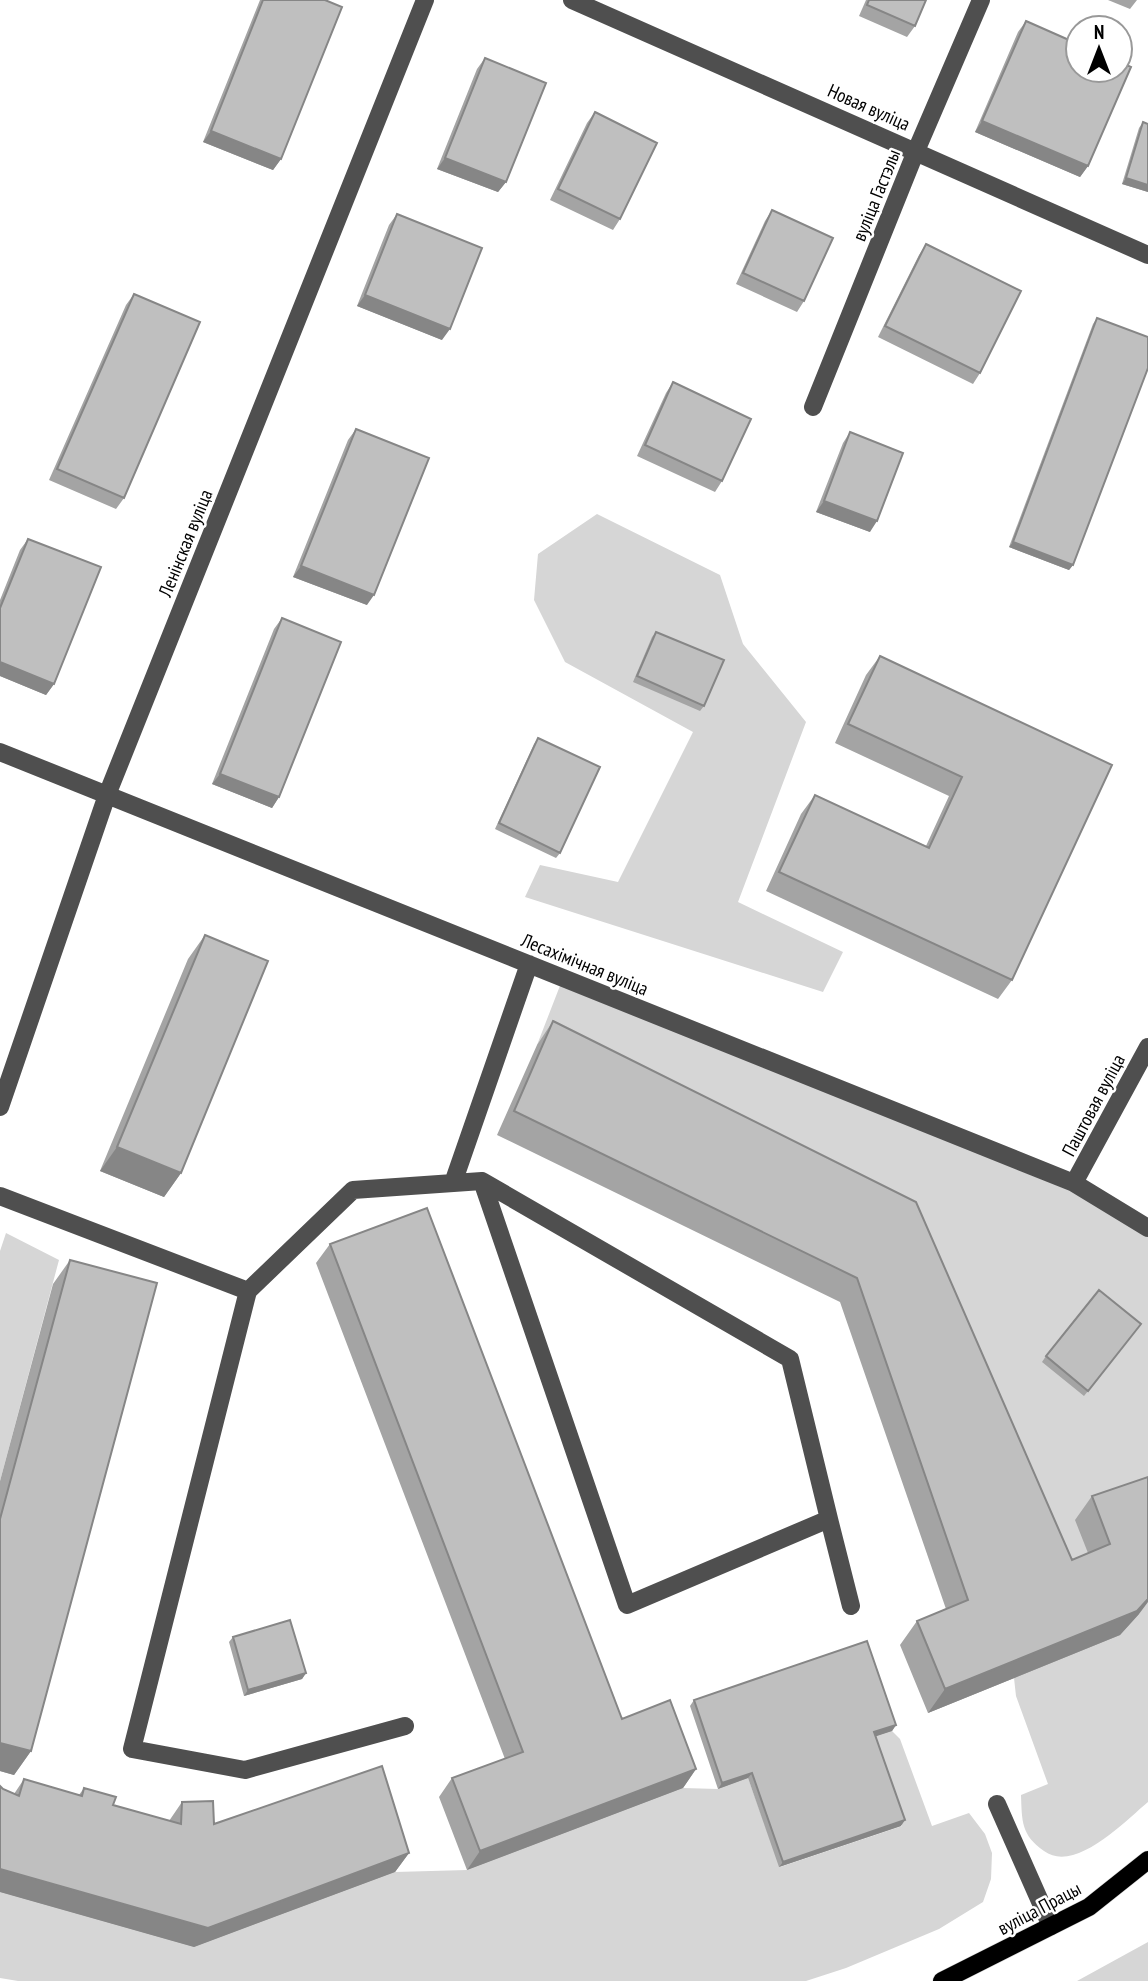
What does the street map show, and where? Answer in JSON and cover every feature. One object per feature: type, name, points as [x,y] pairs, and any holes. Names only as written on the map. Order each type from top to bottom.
[{"type":"main road","name":"вуліца Працы","points":[[942,1981],[1089,1907],[1148,1860]]},
{"type":"street","name":"Ленінская вуліца","points":[[0,1107],[107,795],[425,0]]},
{"type":"street","name":"Новая вуліца","points":[[572,0],[1148,255]]},
{"type":"street","name":"вуліца Гастэлы","points":[[813,407],[916,151],[981,0]]},
{"type":"street","name":"Лесахімічная вуліца","points":[[0,752],[1074,1183],[1148,1228]]},
{"type":"street","points":[[453,1183],[529,964]]},
{"type":"street","name":"Паштовая вуліца","points":[[1074,1183],[1148,1047]]},
{"type":"street","points":[[482,1181],[627,1605],[829,1519]]},
{"type":"street","points":[[405,1726],[246,1770],[132,1749],[248,1291],[353,1190],[482,1181],[790,1359],[851,1606]]},
{"type":"street","points":[[0,1196],[248,1291]]},
{"type":"street","points":[[997,1804],[1051,1926]]},
{"type":"shaded area","points":[[597,514],[720,575],[743,644],[806,722],[738,902],[843,952],[823,992],[525,897],[540,865],[618,882],[693,732],[565,662],[534,600],[538,554]]},
{"type":"shaded area","points":[[563,978],[1074,1183],[1148,1228],[1148,1495],[1093,1568],[1055,1584],[899,1226],[537,1045]]},
{"type":"shaded area","points":[[6,1233],[59,1260],[0,1481],[0,1251]]},
{"type":"shaded area","points":[[1148,1587],[1148,1802],[1113,1832],[1084,1851],[1070,1856],[1056,1856],[1036,1845],[1024,1827],[1021,1795],[1048,1784],[1016,1696],[1014,1678]]},
{"type":"shaded area","points":[[892,1731],[900,1739],[932,1826],[969,1813],[985,1834],[992,1853],[991,1879],[983,1902],[939,1929],[846,1968],[806,1981],[18,1981],[0,1978],[0,1892],[194,1947],[395,1872],[467,1870],[683,1788],[718,1789],[748,1778],[780,1867],[902,1826],[871,1738]]},
{"type":"shaded area","points":[[1148,1942],[1148,1981],[1077,1981]]},
{"type":"building","points":[[263,0],[325,0],[342,7],[281,159],[211,131]]},
{"type":"building","points":[[869,0],[926,0],[915,26],[867,5]]},
{"type":"building","points":[[1026,21],[1064,38],[1064,84],[1124,84],[1088,166],[982,121]]},
{"type":"building","points":[[485,58],[546,83],[506,182],[445,158]]},
{"type":"building","points":[[595,112],[657,143],[620,219],[558,189]]},
{"type":"building","points":[[1143,122],[1148,124],[1148,185],[1126,178]]},
{"type":"building","points":[[772,210],[833,238],[804,301],[743,273]]},
{"type":"building","points":[[397,214],[482,248],[450,329],[365,295]]},
{"type":"building","points":[[926,244],[1021,291],[980,373],[885,326]]},
{"type":"building","points":[[134,294],[200,322],[124,498],[57,469]]},
{"type":"building","points":[[1097,318],[1148,337],[1148,368],[1073,565],[1013,542]]},
{"type":"building","points":[[673,382],[751,419],[722,481],[645,445]]},
{"type":"building","points":[[356,429],[429,458],[374,595],[301,566]]},
{"type":"building","points":[[850,432],[903,453],[877,521],[824,501]]},
{"type":"building","points":[[28,539],[101,567],[54,684],[0,662],[0,608]]},
{"type":"building","points":[[282,618],[341,642],[279,797],[220,774]]},
{"type":"building","points":[[656,632],[724,660],[704,706],[637,676]]},
{"type":"building","points":[[880,656],[1112,765],[1012,980],[779,872],[815,795],[929,848],[962,777],[848,724]]},
{"type":"building","points":[[538,738],[600,767],[560,853],[499,823]]},
{"type":"building","points":[[205,935],[268,961],[181,1173],[117,1147]]},
{"type":"building","points":[[553,1021],[916,1202],[1072,1560],[1110,1544],[1092,1496],[1148,1477],[1148,1599],[1137,1611],[945,1689],[917,1621],[968,1600],[857,1278],[514,1111]]},
{"type":"building","points":[[427,1208],[622,1719],[670,1700],[696,1769],[480,1851],[452,1778],[523,1752],[330,1244]]},
{"type":"building","points":[[70,1260],[157,1283],[31,1751],[0,1743],[0,1519]]},
{"type":"building","points":[[1099,1290],[1141,1324],[1088,1391],[1046,1356]]},
{"type":"building","points":[[290,1620],[306,1673],[248,1690],[233,1637]]},
{"type":"building","points":[[867,1641],[896,1725],[874,1732],[905,1820],[783,1862],[752,1773],[722,1783],[694,1700]]},
{"type":"building","points":[[382,1766],[409,1853],[208,1928],[0,1869],[0,1786],[19,1796],[24,1779],[82,1796],[84,1788],[116,1797],[113,1805],[181,1824],[182,1802],[213,1801],[214,1824]]}]
